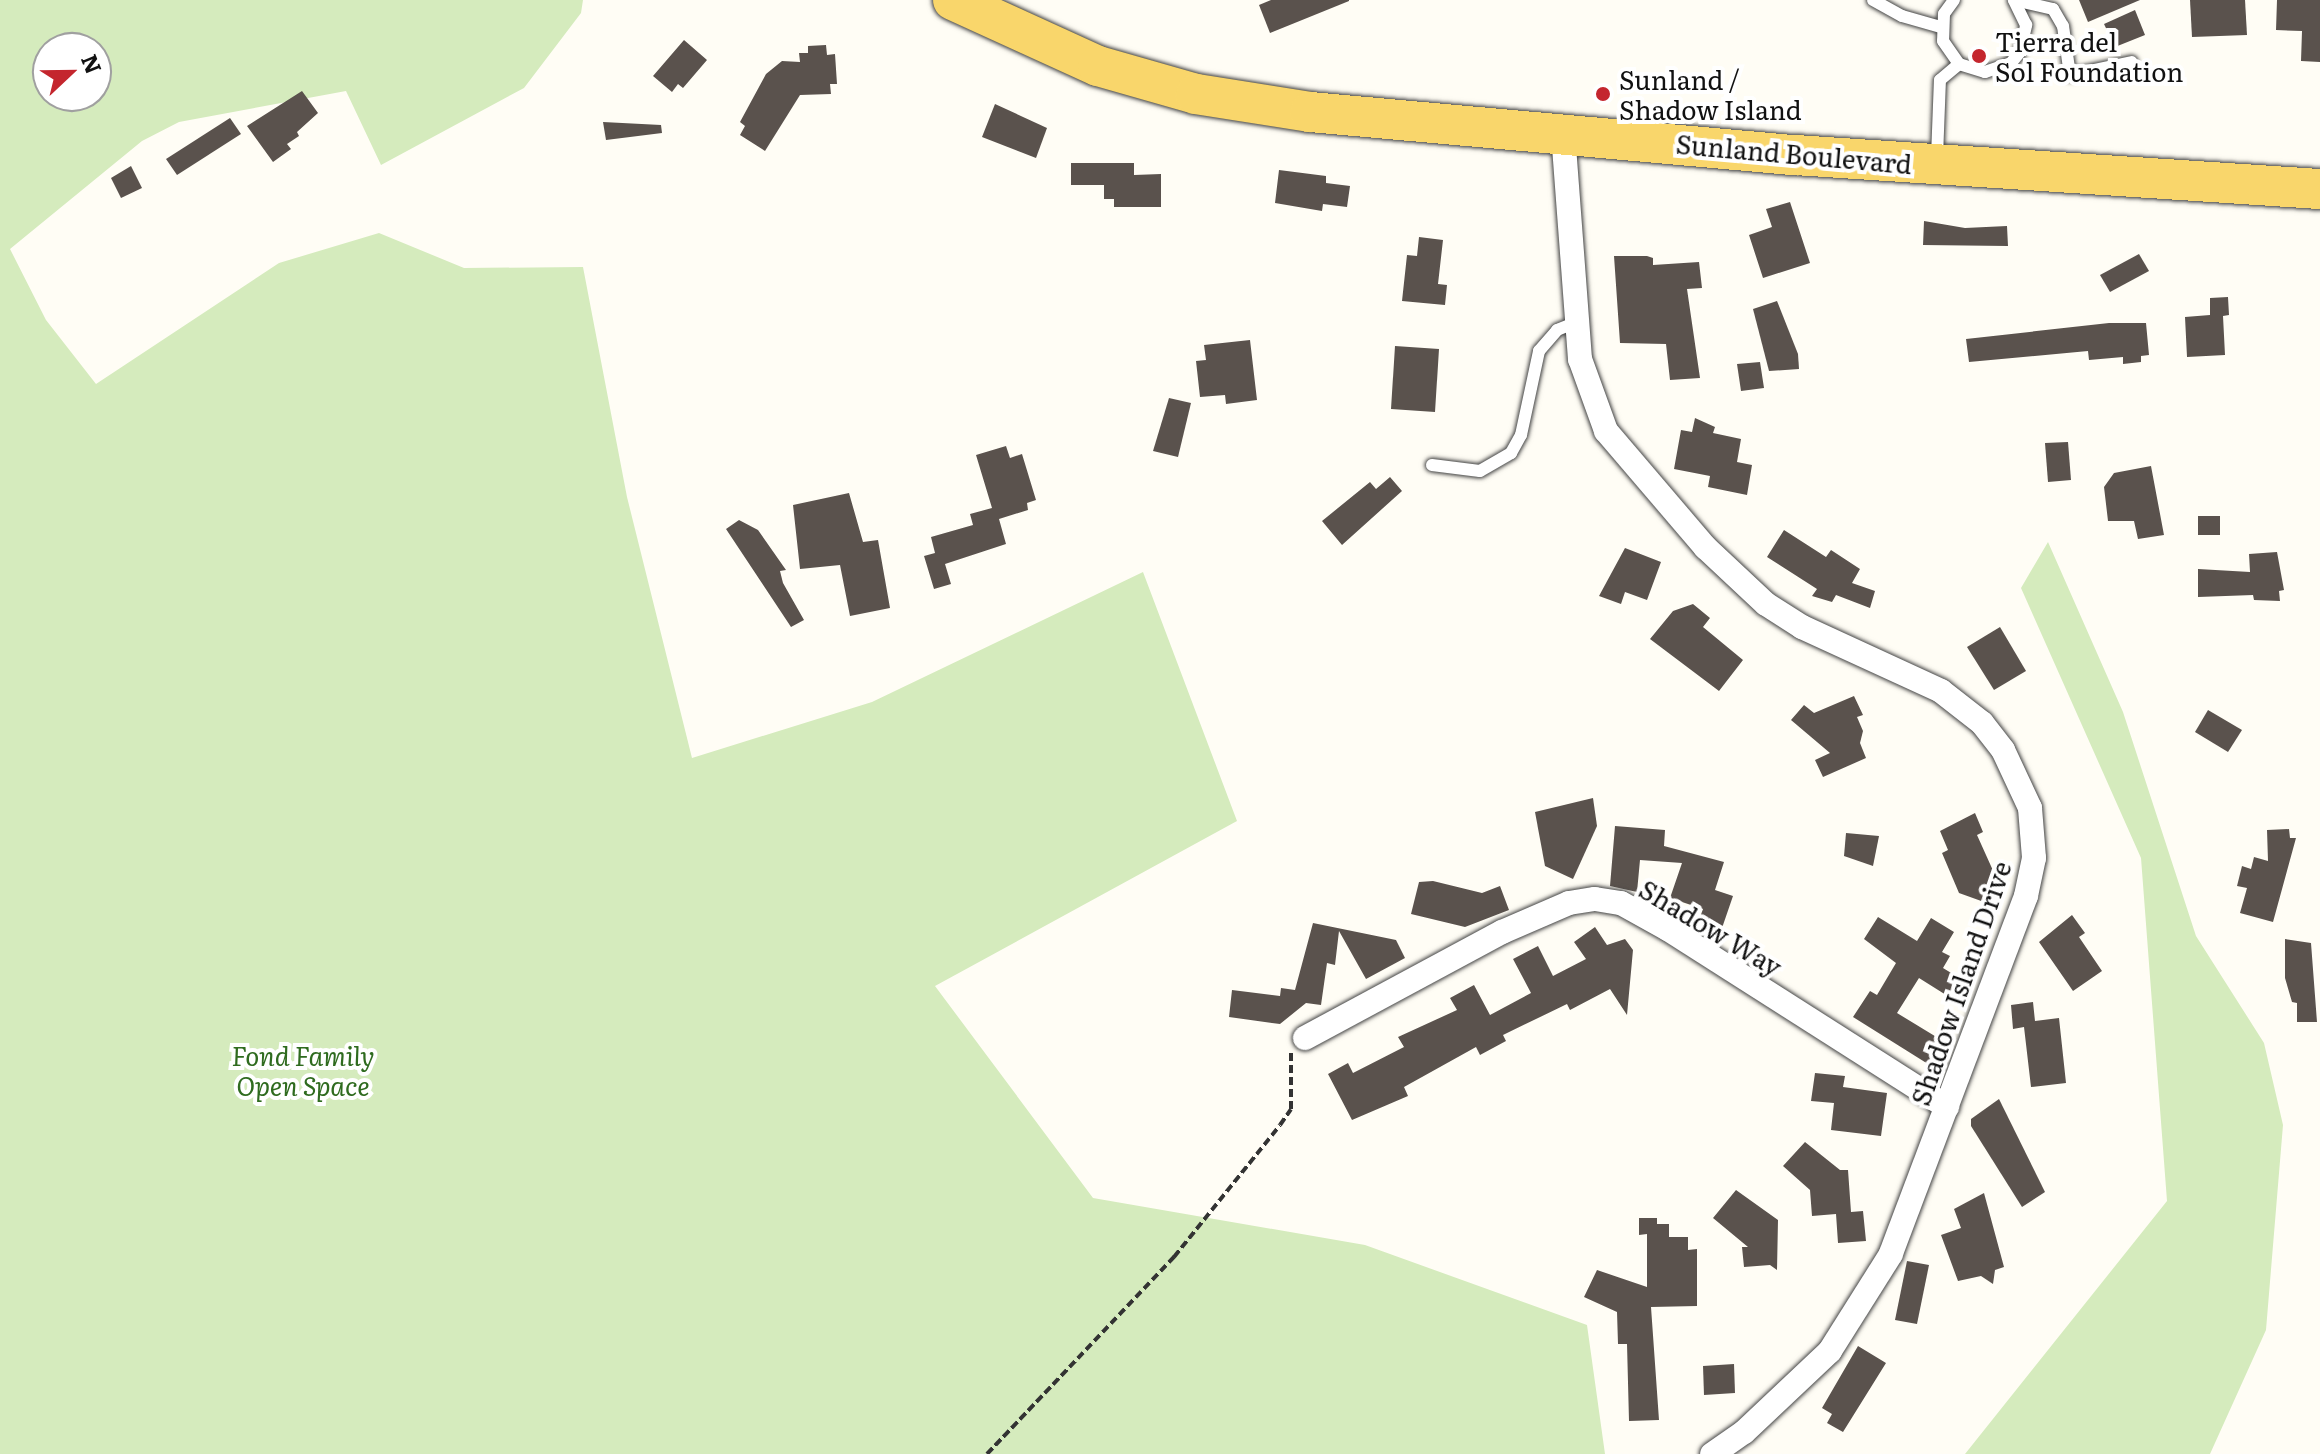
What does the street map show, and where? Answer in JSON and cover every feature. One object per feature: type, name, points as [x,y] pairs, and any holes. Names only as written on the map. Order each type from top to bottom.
[{"type":"main road","name":"Sunland Boulevard","points":[[953,0],[1054,50],[1196,94],[1310,112],[1936,165],[2320,189]]},
{"type":"street","name":"Shadow Island Drive","points":[[1563,133],[1577,322],[1591,399],[1606,431],[1705,547],[1766,604],[1802,627],[1963,707],[2003,750],[2023,786],[2034,858],[2026,896],[1891,1254],[1870,1292],[1810,1371],[1712,1454]]},
{"type":"street","name":"Shadow Way","points":[[1305,1038],[1502,932],[1569,903],[1595,899],[1621,903],[1668,929],[1947,1107]]},
{"type":"lane","points":[[1873,0],[1902,16],[1941,27]]},
{"type":"lane","points":[[1954,0],[1941,27],[1943,41],[1959,64],[1985,72],[2011,63],[2020,52],[2026,25],[2014,0]]},
{"type":"lane","points":[[2014,0],[2053,9],[2063,26],[2070,75],[2132,62]]},
{"type":"lane","points":[[1936,165],[1940,80],[1959,64]]},
{"type":"lane","points":[[1432,465],[1480,471],[1511,453],[1521,435],[1539,351],[1557,330],[1577,322]]},
{"type":"path","points":[[987,1454],[1174,1257],[1271,1136],[1291,1109],[1290,1058],[1305,1038]]},
{"type":"green space","name":"Fond Family Open Space","points":[[0,0],[583,0],[581,13],[524,88],[381,165],[346,91],[179,122],[142,141],[10,249],[46,320],[96,384],[279,263],[379,233],[464,268],[583,267],[627,497],[692,758],[872,702],[1143,572],[1237,821],[935,986],[1093,1198],[1365,1245],[1587,1325],[1605,1454],[0,1454]]},
{"type":"green space","points":[[2048,542],[2123,712],[2196,936],[2264,1043],[2283,1125],[2266,1330],[2210,1454],[1965,1454],[2167,1201],[2141,858],[2021,588]]},
{"type":"building","points":[[1271,0],[1349,1],[1270,33],[1259,5]]},
{"type":"building","points":[[2079,0],[2140,0],[2088,22]]},
{"type":"building","points":[[2190,0],[2245,0],[2247,35],[2192,37]]},
{"type":"building","points":[[2277,0],[2320,0],[2320,62],[2301,61],[2302,31],[2276,30]]},
{"type":"building","points":[[2135,10],[2145,35],[2115,47],[2104,24]]},
{"type":"building","points":[[684,40],[707,60],[683,88],[678,84],[672,92],[653,76]]},
{"type":"building","points":[[826,45],[827,55],[835,54],[837,84],[830,84],[831,94],[800,95],[765,151],[740,135],[745,126],[740,122],[766,74],[782,61],[800,62],[799,53],[808,53],[808,46]]},
{"type":"building","points":[[302,91],[318,113],[297,132],[299,136],[287,144],[291,149],[273,162],[247,126]]},
{"type":"building","points":[[995,104],[1047,128],[1036,158],[982,137]]},
{"type":"building","points":[[230,118],[241,134],[177,175],[166,159]]},
{"type":"building","points":[[603,122],[661,125],[662,133],[606,140]]},
{"type":"building","points":[[1071,163],[1134,163],[1134,175],[1161,174],[1161,207],[1114,207],[1114,199],[1104,199],[1104,185],[1071,185]]},
{"type":"building","points":[[131,166],[142,188],[121,198],[111,178]]},
{"type":"building","points":[[1279,170],[1326,176],[1326,183],[1350,186],[1347,207],[1323,204],[1322,211],[1275,203]]},
{"type":"building","points":[[1790,202],[1810,263],[1763,278],[1749,235],[1772,227],[1766,209]]},
{"type":"building","points":[[1924,221],[1965,228],[2007,226],[2008,246],[1923,245]]},
{"type":"building","points":[[1419,237],[1443,240],[1438,284],[1447,285],[1445,305],[1402,301],[1407,255],[1417,256]]},
{"type":"building","points":[[2139,254],[2149,271],[2110,292],[2100,275]]},
{"type":"building","points":[[1614,256],[1647,256],[1653,258],[1653,265],[1699,262],[1702,288],[1687,289],[1700,378],[1670,380],[1666,344],[1620,343]]},
{"type":"building","points":[[2228,297],[2229,315],[2223,316],[2225,355],[2187,357],[2185,317],[2210,315],[2210,298]]},
{"type":"building","points":[[1777,301],[1798,354],[1799,369],[1769,371],[1753,309]]},
{"type":"building","points":[[2109,323],[2146,323],[2149,355],[2141,356],[2141,362],[2123,364],[2123,357],[2089,360],[2088,351],[1969,362],[1966,339]]},
{"type":"building","points":[[1250,340],[1257,400],[1226,404],[1225,395],[1200,397],[1196,361],[1206,360],[1204,345]]},
{"type":"building","points":[[1395,346],[1439,349],[1435,412],[1391,409]]},
{"type":"building","points":[[1760,362],[1764,388],[1741,391],[1737,364]]},
{"type":"building","points":[[1169,398],[1191,403],[1178,457],[1153,451]]},
{"type":"building","points":[[1695,418],[1715,427],[1713,433],[1741,439],[1737,462],[1752,465],[1747,495],[1708,487],[1710,476],[1674,469],[1681,430],[1692,432]]},
{"type":"building","points":[[2068,442],[2071,480],[2048,482],[2045,443]]},
{"type":"building","points":[[1006,446],[1010,458],[1022,454],[1036,500],[1027,503],[1028,510],[999,519],[1006,544],[945,564],[951,584],[934,589],[924,556],[935,553],[931,537],[973,525],[970,514],[992,508],[976,455]]},
{"type":"building","points":[[2151,466],[2164,535],[2138,539],[2134,521],[2108,521],[2104,487],[2114,473]]},
{"type":"building","points":[[1390,477],[1402,491],[1342,545],[1322,521],[1370,482],[1376,489]]},
{"type":"building","points":[[849,493],[863,542],[878,540],[890,608],[850,616],[840,565],[800,569],[793,505]]},
{"type":"building","points":[[2198,516],[2220,516],[2220,535],[2198,535]]},
{"type":"building","points":[[739,520],[758,530],[786,570],[780,571],[783,583],[804,620],[791,627],[726,529]]},
{"type":"building","points":[[1784,530],[1826,557],[1831,550],[1860,569],[1852,583],[1875,591],[1870,608],[1836,595],[1832,602],[1812,596],[1817,589],[1767,557]]},
{"type":"building","points":[[1625,548],[1661,562],[1647,600],[1625,592],[1621,604],[1599,596]]},
{"type":"building","points":[[2277,552],[2284,590],[2279,591],[2280,601],[2254,600],[2253,595],[2198,597],[2198,569],[2250,572],[2249,554]]},
{"type":"building","points":[[1693,604],[1710,618],[1703,627],[1743,660],[1719,691],[1650,639],[1673,611]]},
{"type":"building","points":[[2000,627],[2026,671],[1994,690],[1967,647]]},
{"type":"building","points":[[1854,696],[1863,715],[1857,717],[1863,731],[1860,743],[1866,758],[1823,777],[1815,760],[1830,753],[1791,720],[1804,705],[1814,713]]},
{"type":"building","points":[[2208,710],[2242,730],[2228,752],[2195,732]]},
{"type":"building","points":[[1593,798],[1597,826],[1573,879],[1545,866],[1535,812]]},
{"type":"building","points":[[1975,813],[1983,832],[1977,835],[1995,875],[1984,902],[1959,893],[1942,853],[1948,850],[1940,831]]},
{"type":"building","points":[[1615,826],[1665,830],[1664,846],[1724,862],[1715,890],[1733,896],[1722,928],[1699,920],[1703,909],[1670,898],[1682,863],[1640,860],[1637,892],[1610,886]]},
{"type":"building","points":[[2289,829],[2290,838],[2296,838],[2273,922],[2240,913],[2247,888],[2237,886],[2242,866],[2251,869],[2254,857],[2268,861],[2267,830]]},
{"type":"building","points":[[1846,833],[1879,836],[1873,866],[1844,856]]},
{"type":"building","points":[[1433,881],[1482,893],[1500,886],[1509,910],[1465,927],[1411,914],[1419,882]]},
{"type":"building","points":[[2072,915],[2085,933],[2079,937],[2102,971],[2073,991],[2039,942]]},
{"type":"building","points":[[1878,917],[1917,941],[1931,918],[1954,932],[1942,952],[1950,956],[1943,968],[1966,982],[1954,1000],[1919,978],[1897,1013],[1943,1041],[1928,1064],[1853,1017],[1870,991],[1877,995],[1896,963],[1864,939]]},
{"type":"building","points":[[1313,923],[1396,940],[1405,958],[1366,979],[1339,931],[1335,965],[1327,963],[1321,1005],[1306,1003],[1280,1024],[1229,1017],[1232,990],[1280,996],[1281,988],[1295,990]]},
{"type":"building","points":[[1595,927],[1607,945],[1625,939],[1633,950],[1627,1015],[1610,989],[1570,1010],[1567,1004],[1503,1035],[1506,1041],[1480,1055],[1476,1047],[1404,1087],[1408,1096],[1352,1120],[1328,1074],[1348,1063],[1353,1073],[1404,1047],[1398,1037],[1457,1010],[1450,998],[1474,985],[1490,1015],[1531,993],[1513,959],[1538,946],[1553,976],[1586,959],[1574,942]]},
{"type":"building","points":[[2285,939],[2311,943],[2317,1022],[2297,1022],[2297,1003],[2292,1002],[2285,978]]},
{"type":"building","points":[[2033,1002],[2035,1021],[2059,1018],[2066,1083],[2031,1087],[2024,1027],[2013,1029],[2011,1005]]},
{"type":"building","points":[[1815,1073],[1845,1076],[1843,1087],[1887,1093],[1881,1136],[1831,1130],[1834,1103],[1811,1101]]},
{"type":"building","points":[[1999,1099],[2045,1192],[2022,1207],[1971,1126],[1971,1119]]},
{"type":"building","points":[[1805,1142],[1840,1170],[1848,1170],[1851,1212],[1863,1211],[1866,1241],[1838,1243],[1836,1214],[1812,1216],[1810,1190],[1783,1166]]},
{"type":"building","points":[[1736,1190],[1778,1220],[1777,1270],[1770,1265],[1744,1267],[1742,1247],[1748,1247],[1713,1218]]},
{"type":"building","points":[[1984,1193],[2004,1267],[1995,1270],[1993,1284],[1981,1276],[1958,1281],[1941,1235],[1961,1228],[1954,1209]]},
{"type":"building","points":[[1639,1218],[1657,1218],[1657,1224],[1669,1224],[1669,1237],[1688,1237],[1688,1250],[1697,1249],[1697,1306],[1651,1307],[1659,1420],[1629,1421],[1627,1344],[1618,1344],[1617,1312],[1584,1297],[1597,1270],[1647,1287],[1647,1234],[1639,1235]]},
{"type":"building","points":[[1907,1261],[1929,1265],[1917,1324],[1895,1320]]},
{"type":"building","points":[[1858,1346],[1886,1363],[1843,1432],[1827,1423],[1832,1414],[1822,1408]]},
{"type":"building","points":[[1734,1364],[1735,1393],[1704,1395],[1703,1366]]},
{"type":"place","name":"Tierra del Sol Foundation","points":[[1979,56]]},
{"type":"place","name":"Sunland / Shadow Island","points":[[1603,94]]}]
